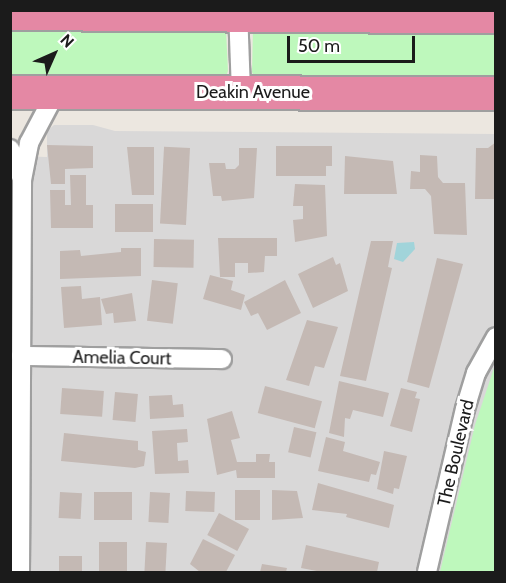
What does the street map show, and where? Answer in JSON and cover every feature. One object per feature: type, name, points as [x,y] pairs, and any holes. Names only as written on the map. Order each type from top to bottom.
[{"type":"highway","points":[[10,13],[495,16]]},
{"type":"highway","name":"Deakin Avenue","points":[[10,92],[495,93]]},
{"type":"street","points":[[238,13],[241,92]]},
{"type":"street","points":[[21,573],[22,180],[29,143],[56,92]]},
{"type":"street","points":[[10,141],[29,143]]},
{"type":"street","points":[[10,149],[22,180]]},
{"type":"street","name":"The Boulevard","points":[[427,573],[465,409],[476,373],[495,337]]},
{"type":"street","name":"Amelia Court","points":[[21,356],[222,359]]},
{"type":"shaded area","points":[[54,125],[93,125],[115,131],[495,134],[495,572],[11,572],[11,156],[47,157],[47,131]]},
{"type":"green space","points":[[11,25],[226,30],[228,71],[226,76],[11,80]]},
{"type":"green space","points":[[495,28],[495,82],[255,79],[252,72],[253,29]]},
{"type":"green space","points":[[495,365],[495,572],[440,572],[475,425]]},
{"type":"water","points":[[414,242],[415,249],[403,262],[394,259],[397,243]]},
{"type":"building","points":[[496,142],[496,199],[475,199],[476,148],[488,148]]},
{"type":"building","points":[[47,145],[93,146],[93,168],[65,169],[65,184],[51,184]]},
{"type":"building","points":[[276,146],[332,146],[332,166],[326,166],[326,176],[276,176]]},
{"type":"building","points":[[127,147],[154,147],[154,195],[132,195]]},
{"type":"building","points":[[164,147],[190,148],[186,225],[160,224]]},
{"type":"building","points":[[239,148],[257,148],[254,198],[222,201],[221,196],[213,196],[209,163],[225,163],[226,169],[235,169],[239,165]]},
{"type":"building","points":[[420,155],[437,156],[438,177],[443,183],[465,183],[467,235],[434,234],[431,196],[425,189],[410,189],[411,171],[420,172]]},
{"type":"building","points":[[345,156],[393,161],[397,194],[344,194]]},
{"type":"building","points":[[70,175],[86,175],[86,205],[93,205],[93,228],[51,228],[50,190],[65,190],[65,205],[71,205]]},
{"type":"building","points":[[295,184],[325,185],[327,236],[295,242],[293,220],[303,219],[303,206],[293,206]]},
{"type":"building","points":[[115,204],[153,204],[153,232],[115,232]]},
{"type":"building","points":[[218,238],[277,238],[277,256],[265,256],[264,272],[248,273],[248,263],[235,263],[235,277],[220,277]]},
{"type":"building","points":[[154,239],[194,240],[194,268],[154,267]]},
{"type":"building","points":[[371,241],[393,241],[388,267],[392,268],[366,381],[340,376]]},
{"type":"building","points":[[121,248],[141,248],[141,276],[60,279],[60,251],[80,250],[81,256],[121,252]]},
{"type":"building","points":[[333,257],[336,265],[340,263],[348,291],[313,308],[298,274]]},
{"type":"building","points":[[437,258],[463,264],[429,388],[407,382]]},
{"type":"building","points":[[210,275],[233,281],[231,290],[245,295],[241,310],[203,299]]},
{"type":"building","points":[[152,280],[178,283],[173,324],[147,321]]},
{"type":"building","points":[[285,280],[301,313],[267,330],[258,313],[251,316],[244,302]]},
{"type":"building","points":[[81,286],[82,299],[100,297],[102,325],[64,328],[61,287]]},
{"type":"building","points":[[132,293],[136,321],[114,323],[113,313],[106,314],[101,299]]},
{"type":"building","points":[[307,320],[338,327],[324,368],[315,366],[309,386],[286,380]]},
{"type":"building","points":[[339,381],[389,393],[383,417],[353,410],[350,419],[345,418],[344,437],[329,433]]},
{"type":"building","points":[[265,386],[322,401],[315,428],[258,413]]},
{"type":"building","points":[[62,388],[104,391],[102,417],[60,414]]},
{"type":"building","points":[[401,388],[417,392],[415,398],[420,399],[412,432],[390,426]]},
{"type":"building","points":[[115,392],[138,394],[135,422],[113,420]]},
{"type":"building","points":[[172,395],[173,405],[183,404],[184,417],[150,419],[149,396]]},
{"type":"building","points":[[232,411],[240,438],[231,440],[237,462],[256,462],[256,454],[270,454],[269,462],[275,462],[275,478],[237,478],[236,470],[217,475],[207,419]]},
{"type":"building","points":[[294,427],[316,432],[311,458],[288,452]]},
{"type":"building","points":[[187,429],[188,442],[177,443],[178,461],[188,460],[189,473],[155,474],[152,431]]},
{"type":"building","points":[[64,433],[138,441],[138,450],[146,452],[144,466],[135,468],[61,461]]},
{"type":"building","points":[[326,437],[345,442],[343,451],[380,462],[376,475],[371,474],[369,482],[318,471]]},
{"type":"building","points":[[384,451],[407,456],[399,489],[394,488],[393,494],[377,489]]},
{"type":"building","points":[[318,483],[394,505],[389,528],[346,517],[347,514],[312,510]]},
{"type":"building","points":[[235,490],[260,490],[260,520],[235,520]]},
{"type":"building","points":[[272,490],[297,491],[303,518],[272,520]]},
{"type":"building","points":[[186,491],[215,492],[214,512],[185,511]]},
{"type":"building","points":[[60,492],[82,493],[81,519],[59,518]]},
{"type":"building","points":[[94,492],[132,492],[132,520],[94,520]]},
{"type":"building","points":[[150,492],[170,493],[168,523],[148,522]]},
{"type":"building","points":[[219,513],[249,529],[237,551],[207,535]]},
{"type":"building","points":[[203,539],[235,555],[226,572],[200,572],[190,564]]},
{"type":"building","points":[[99,542],[127,542],[127,572],[99,572]]},
{"type":"building","points":[[146,542],[167,543],[165,572],[144,572]]},
{"type":"building","points":[[306,545],[379,562],[377,572],[322,572],[301,568]]},
{"type":"building","points":[[59,556],[82,556],[82,572],[59,572]]},
{"type":"building","points":[[262,564],[287,568],[286,572],[260,572]]}]
